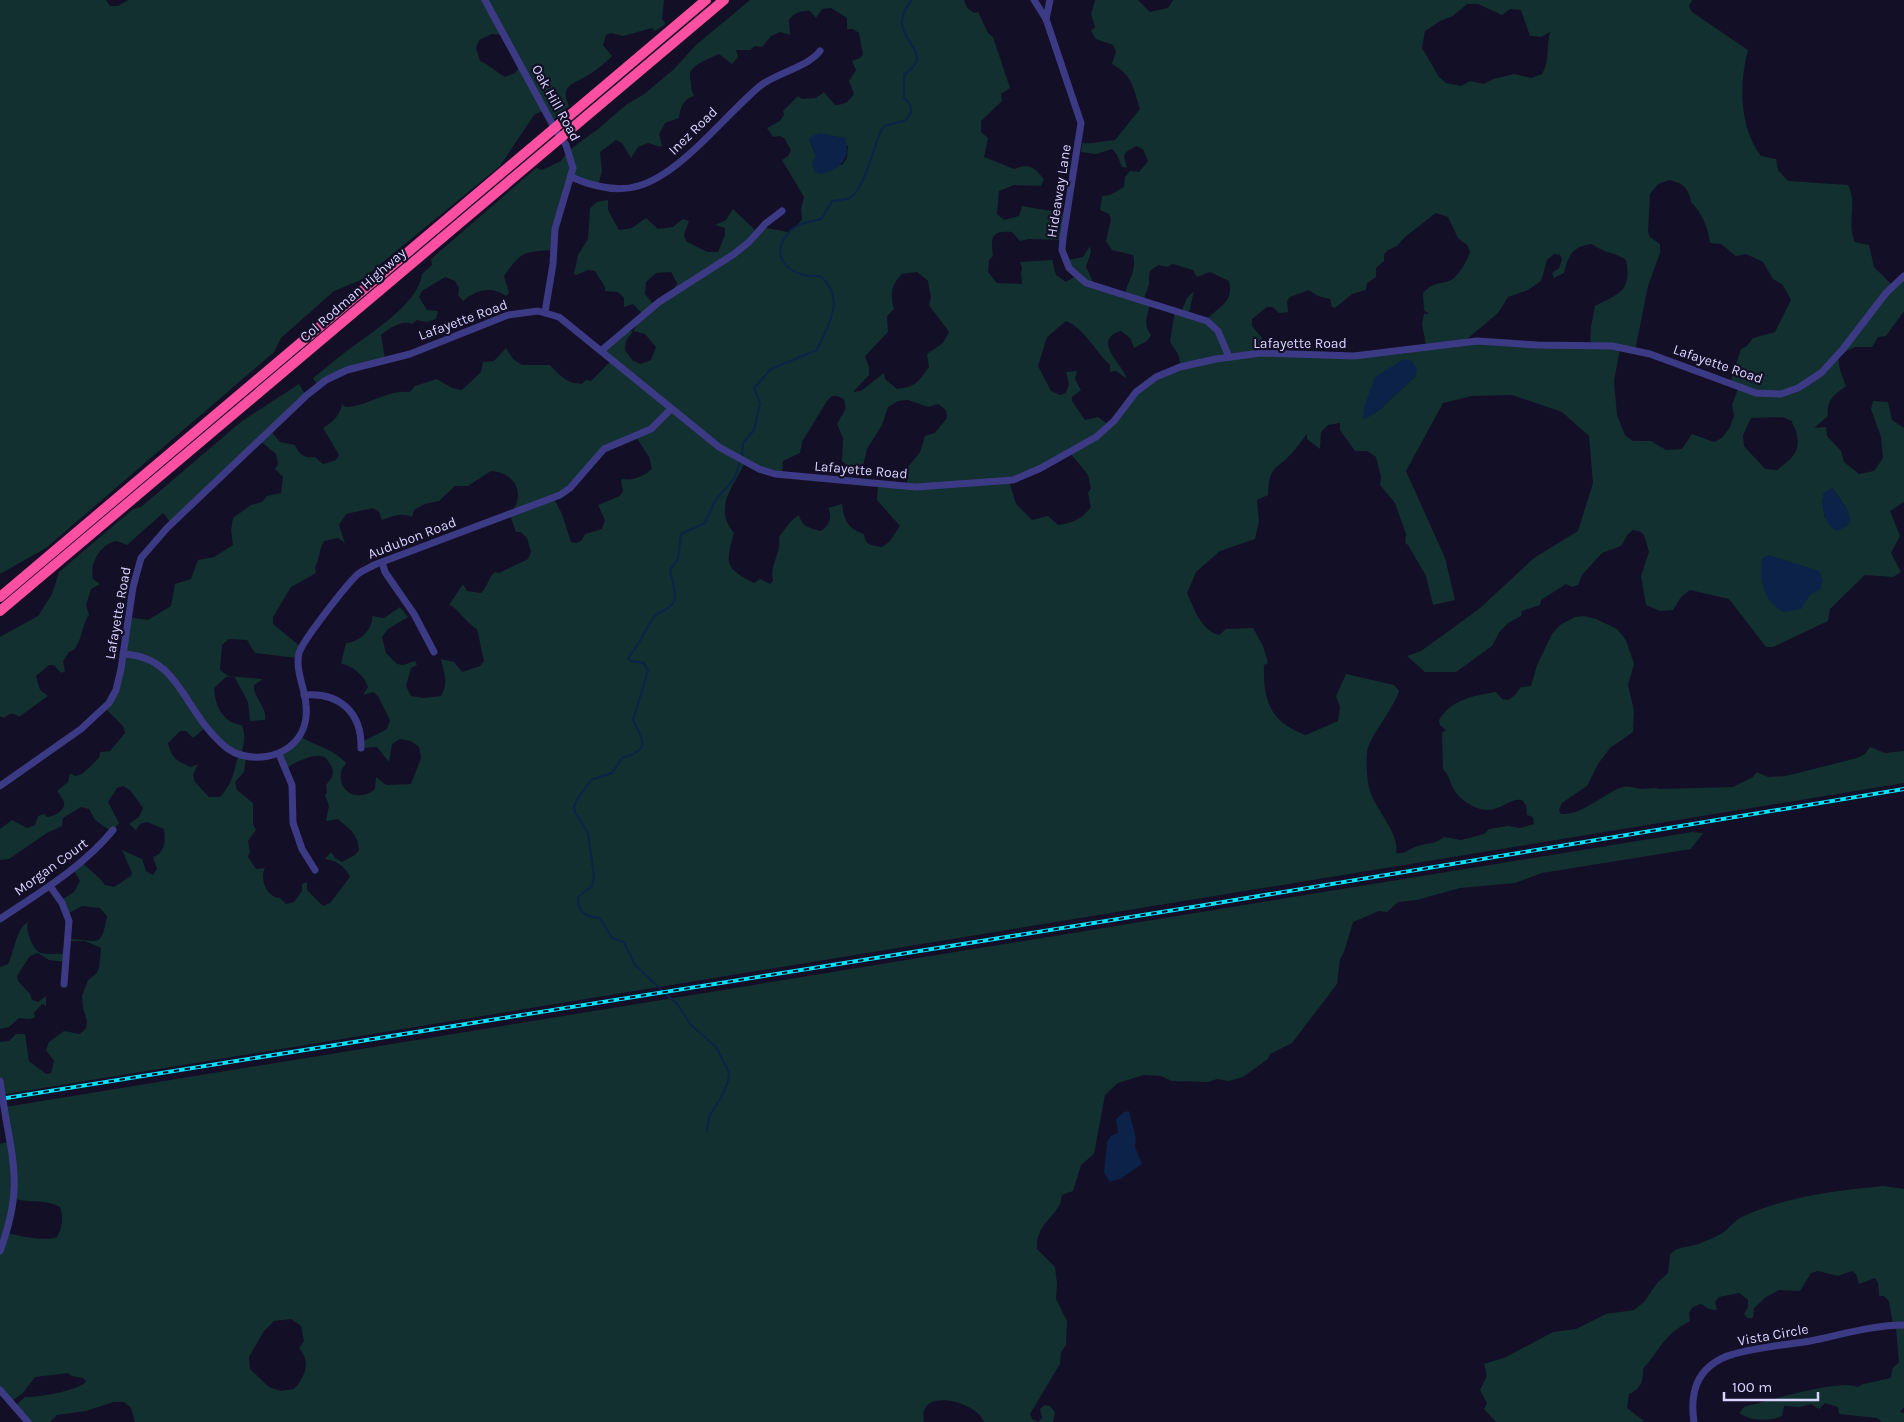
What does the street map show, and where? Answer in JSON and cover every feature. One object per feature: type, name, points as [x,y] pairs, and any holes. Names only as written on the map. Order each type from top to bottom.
[{"type":"highway","name":"Col Rodman Highway","points":[[0,597],[706,0]]},
{"type":"highway","name":"Col Rodman Highway","points":[[0,611],[724,0]]},
{"type":"street","name":"Oak Hill Road","points":[[486,0],[555,129],[562,138],[573,164],[571,177],[555,229],[553,264],[545,312]]},
{"type":"street","name":"Hideaway Lane","points":[[1034,0],[1046,19],[1081,123],[1062,250],[1069,268],[1077,277],[1096,287],[1207,322],[1218,331],[1229,357]]},
{"type":"street","points":[[1046,19],[1050,0]]},
{"type":"street","name":"Inez Road","points":[[571,177],[594,186],[616,188],[640,186],[663,176],[771,77],[810,60],[820,51]]},
{"type":"street","points":[[602,350],[658,302],[734,254],[749,242],[765,224],[782,211]]},
{"type":"street","name":"Lafayette Road","points":[[0,786],[81,729],[105,708],[116,690],[135,574],[141,558],[167,528],[307,395],[326,380],[347,370],[410,354],[508,316],[531,311],[545,312],[567,322],[719,447],[767,473],[898,486],[1013,480],[1096,437],[1114,421],[1136,392],[1156,377],[1180,367],[1229,357],[1261,354],[1354,356],[1477,341],[1537,345],[1612,346],[1650,354],[1756,393],[1781,394],[1796,388],[1821,373],[1843,349],[1886,293],[1904,276]]},
{"type":"street","name":"Audubon Road","points":[[279,754],[292,746],[302,732],[306,715],[304,695],[298,670],[301,648],[358,575],[382,562],[560,495],[570,488],[604,449],[651,430],[671,409]]},
{"type":"street","points":[[382,562],[385,572],[414,614],[434,652]]},
{"type":"street","points":[[123,654],[143,656],[166,670],[206,728],[232,752],[259,758],[279,754],[292,784],[293,823],[302,849],[315,870]]},
{"type":"street","points":[[304,695],[326,695],[344,705],[362,735],[361,748]]},
{"type":"street","name":"Morgan Court","points":[[0,919],[50,886],[100,846],[113,830]]},
{"type":"street","points":[[50,886],[62,902],[69,921],[64,984]]},
{"type":"street","points":[[0,1080],[15,1169],[15,1193],[0,1251]]},
{"type":"street","name":"Vista Circle","points":[[1694,1422],[1692,1409],[1697,1385],[1710,1366],[1720,1360],[1734,1354],[1760,1349],[1904,1325]]},
{"type":"street","points":[[0,1390],[28,1422]]},
{"type":"green space","points":[[0,0],[106,0],[110,6],[118,6],[128,0],[664,0],[662,19],[666,24],[655,31],[652,28],[623,36],[611,33],[606,35],[603,45],[612,56],[595,71],[570,85],[566,93],[569,106],[551,122],[544,110],[534,115],[500,166],[361,280],[334,291],[281,338],[274,352],[46,548],[0,574]],"holes":[[[492,34],[504,35],[520,66],[515,73],[505,77],[480,61],[476,48],[479,40]]]},
{"type":"green space","points":[[750,0],[964,0],[967,8],[974,13],[978,12],[988,33],[993,37],[1010,88],[1001,94],[1002,101],[981,121],[981,132],[988,138],[984,157],[1014,169],[1024,166],[1031,167],[1044,179],[1041,186],[1014,185],[999,191],[997,214],[1004,220],[1019,216],[1022,206],[1068,214],[1064,240],[1029,239],[1020,241],[1012,232],[999,232],[996,234],[992,240],[993,256],[989,260],[988,272],[997,283],[1022,284],[1020,262],[1052,260],[1056,275],[1066,282],[1077,275],[1068,260],[1083,257],[1090,246],[1091,252],[1086,267],[1094,284],[1125,293],[1134,265],[1133,255],[1112,250],[1106,241],[1111,219],[1109,214],[1100,210],[1102,196],[1110,195],[1124,187],[1125,177],[1130,171],[1139,172],[1148,161],[1143,149],[1136,146],[1126,152],[1124,156],[1127,168],[1122,167],[1112,149],[1096,154],[1081,152],[1082,143],[1115,140],[1140,109],[1134,88],[1128,78],[1119,68],[1112,64],[1116,51],[1113,45],[1096,39],[1091,31],[1095,27],[1091,14],[1095,0],[1138,0],[1150,12],[1168,8],[1173,0],[1692,0],[1689,6],[1692,12],[1748,50],[1743,76],[1743,104],[1748,132],[1761,156],[1776,159],[1778,170],[1788,181],[1848,185],[1852,199],[1852,228],[1855,242],[1869,245],[1874,267],[1892,285],[1904,277],[1904,311],[1886,336],[1878,337],[1872,347],[1855,347],[1838,355],[1840,370],[1846,386],[1830,402],[1828,416],[1814,428],[1826,427],[1827,436],[1841,451],[1844,462],[1859,474],[1874,471],[1883,458],[1881,437],[1871,409],[1873,401],[1888,402],[1892,420],[1904,428],[1904,502],[1890,511],[1900,536],[1891,553],[1901,572],[1893,577],[1865,575],[1830,609],[1828,621],[1773,647],[1766,647],[1729,599],[1690,590],[1681,597],[1673,610],[1660,611],[1646,605],[1641,576],[1649,552],[1644,535],[1633,530],[1628,534],[1621,546],[1602,553],[1582,575],[1578,585],[1572,587],[1566,584],[1541,600],[1540,605],[1522,611],[1521,616],[1508,623],[1500,631],[1492,646],[1456,672],[1425,672],[1407,656],[1421,651],[1479,609],[1534,558],[1578,531],[1593,483],[1589,436],[1562,412],[1512,395],[1472,396],[1443,403],[1406,471],[1445,558],[1455,600],[1433,605],[1426,576],[1405,543],[1406,534],[1395,503],[1380,485],[1381,477],[1376,457],[1367,451],[1355,451],[1340,430],[1340,423],[1328,425],[1321,432],[1320,449],[1307,439],[1307,434],[1293,452],[1274,470],[1271,474],[1268,495],[1257,500],[1259,521],[1255,539],[1220,551],[1196,572],[1187,593],[1192,606],[1207,629],[1219,635],[1226,629],[1253,628],[1263,646],[1268,663],[1264,665],[1267,700],[1277,717],[1294,730],[1306,735],[1338,721],[1340,707],[1336,696],[1346,674],[1394,685],[1399,691],[1392,707],[1368,747],[1367,753],[1367,777],[1370,791],[1395,838],[1396,853],[1405,852],[1444,837],[1461,840],[1484,834],[1489,829],[1508,826],[1520,828],[1534,824],[1533,817],[1527,815],[1526,805],[1522,800],[1513,801],[1491,810],[1484,810],[1471,805],[1455,792],[1448,775],[1443,769],[1442,733],[1446,730],[1440,725],[1439,720],[1450,707],[1464,700],[1496,692],[1502,699],[1508,700],[1521,687],[1531,686],[1537,665],[1552,634],[1560,625],[1575,617],[1584,616],[1596,619],[1617,629],[1626,640],[1634,664],[1628,685],[1634,711],[1633,732],[1610,748],[1598,764],[1587,786],[1562,803],[1559,810],[1561,814],[1577,811],[1623,787],[1659,789],[1733,787],[1753,777],[1757,772],[1768,777],[1786,776],[1857,758],[1865,754],[1870,747],[1885,753],[1904,751],[1904,783],[0,1095],[0,1042],[9,1041],[16,1034],[25,1034],[29,1061],[46,1074],[51,1073],[54,1061],[46,1050],[49,1042],[64,1031],[80,1034],[86,1028],[87,1021],[82,996],[88,980],[96,974],[99,968],[101,948],[85,941],[69,941],[69,939],[97,941],[103,934],[107,916],[100,908],[82,906],[67,914],[61,900],[74,892],[80,881],[73,869],[82,862],[105,885],[114,887],[131,876],[132,873],[122,850],[142,859],[146,871],[153,875],[157,869],[153,857],[164,846],[165,837],[164,829],[147,822],[140,824],[136,830],[129,824],[139,817],[143,808],[130,790],[123,786],[117,788],[108,802],[119,823],[112,832],[95,820],[89,809],[81,807],[63,818],[62,826],[47,833],[9,859],[0,860],[0,829],[12,820],[27,828],[35,825],[38,816],[44,814],[50,817],[56,814],[64,805],[57,791],[68,782],[70,773],[75,776],[82,774],[99,758],[100,752],[110,751],[125,733],[123,726],[105,708],[113,696],[128,617],[148,620],[171,606],[175,584],[191,579],[198,560],[214,557],[233,545],[231,530],[233,518],[251,505],[262,502],[267,496],[281,493],[283,477],[275,469],[278,464],[276,454],[259,440],[171,523],[163,513],[127,545],[117,541],[101,550],[95,561],[92,573],[93,579],[100,584],[91,589],[86,605],[89,615],[79,642],[63,661],[65,671],[61,673],[54,665],[49,665],[36,676],[40,690],[48,696],[19,717],[15,714],[10,714],[4,718],[0,716],[0,637],[38,616],[52,594],[59,572],[133,509],[141,507],[242,421],[299,384],[306,396],[270,430],[280,442],[295,445],[302,455],[315,457],[323,464],[336,460],[339,455],[323,428],[336,418],[342,404],[346,407],[354,406],[394,393],[410,392],[415,386],[437,379],[452,388],[462,390],[481,372],[483,362],[494,361],[506,348],[513,359],[522,365],[550,365],[560,376],[572,382],[582,384],[586,380],[591,381],[612,360],[604,353],[623,332],[633,331],[643,315],[633,304],[624,307],[624,298],[618,292],[605,291],[605,287],[595,271],[588,270],[576,275],[574,274],[578,255],[588,239],[590,208],[597,202],[608,200],[608,210],[619,230],[632,228],[646,218],[658,229],[673,227],[683,219],[689,221],[684,235],[686,241],[707,252],[718,252],[725,235],[725,228],[715,225],[726,220],[733,209],[757,232],[762,227],[788,232],[796,227],[802,219],[801,209],[804,197],[782,160],[788,156],[791,150],[784,138],[780,136],[773,137],[767,128],[780,121],[784,115],[783,111],[798,96],[802,99],[816,98],[824,92],[835,105],[846,102],[854,94],[849,81],[856,70],[852,61],[860,58],[863,54],[859,33],[853,29],[847,29],[847,18],[831,8],[822,9],[816,18],[810,11],[796,14],[789,20],[790,35],[780,32],[771,36],[762,47],[755,46],[750,50],[736,50],[738,57],[732,64],[719,54],[693,68],[690,76],[694,96],[687,99],[683,104],[679,118],[665,123],[659,134],[661,147],[648,143],[638,147],[631,158],[622,143],[616,140],[600,152],[602,171],[598,186],[572,179],[552,250],[528,253],[514,262],[504,276],[509,293],[506,296],[489,290],[473,294],[463,301],[458,295],[459,288],[455,281],[445,277],[422,291],[419,297],[427,310],[438,311],[436,319],[426,322],[417,320],[412,324],[400,324],[381,335],[385,359],[348,370],[318,387],[313,378],[390,319],[401,308],[419,286],[422,274],[432,265],[431,259],[536,168],[542,170],[561,161],[568,151],[627,104],[643,95],[673,70],[696,45]],"holes":[[[1467,4],[1478,4],[1502,15],[1510,9],[1521,10],[1530,36],[1541,37],[1550,32],[1546,64],[1542,74],[1531,78],[1514,74],[1493,79],[1484,84],[1470,81],[1461,86],[1446,83],[1439,77],[1422,48],[1425,31],[1440,21],[1453,16]],[[809,139],[848,146],[847,158],[842,165],[816,156]],[[1669,180],[1678,183],[1689,193],[1691,202],[1706,226],[1710,243],[1721,244],[1736,256],[1746,254],[1763,262],[1773,279],[1783,285],[1791,300],[1775,332],[1753,338],[1747,346],[1741,349],[1730,383],[1738,389],[1732,405],[1734,416],[1730,427],[1722,438],[1714,442],[1692,434],[1682,449],[1666,450],[1651,441],[1633,441],[1625,435],[1617,415],[1614,381],[1620,349],[1635,351],[1648,286],[1660,253],[1660,244],[1650,237],[1648,232],[1650,194],[1658,184]],[[1436,213],[1448,217],[1458,238],[1467,245],[1470,252],[1456,276],[1449,281],[1433,285],[1423,293],[1424,310],[1429,314],[1424,314],[1422,324],[1426,345],[1323,357],[1263,353],[1262,338],[1252,326],[1252,319],[1267,307],[1273,307],[1279,313],[1288,312],[1287,301],[1290,297],[1309,290],[1318,296],[1330,299],[1332,307],[1335,308],[1352,294],[1366,290],[1367,283],[1376,277],[1376,268],[1384,261],[1384,254],[1397,246],[1406,236]],[[1592,244],[1626,260],[1627,279],[1622,290],[1595,306],[1590,345],[1467,339],[1498,313],[1508,297],[1528,290],[1541,281],[1547,260],[1554,254],[1560,255],[1562,259],[1559,268],[1552,273],[1554,278],[1564,273],[1567,261],[1576,249]],[[1173,264],[1193,270],[1197,277],[1210,272],[1229,281],[1230,294],[1225,303],[1207,319],[1189,312],[1194,291],[1187,298],[1182,310],[1175,310],[1170,342],[1178,354],[1181,367],[1141,387],[1109,425],[1098,417],[1085,420],[1072,401],[1072,397],[1081,390],[1075,379],[1077,371],[1066,372],[1069,384],[1066,393],[1060,395],[1051,391],[1038,366],[1047,337],[1066,321],[1072,324],[1084,334],[1110,365],[1110,372],[1116,371],[1127,379],[1111,353],[1108,340],[1112,335],[1121,331],[1130,338],[1134,348],[1147,341],[1151,335],[1146,323],[1151,302],[1144,299],[1149,284],[1150,272],[1159,265],[1167,267]],[[671,272],[677,283],[673,293],[654,305],[645,294],[646,282],[656,273]],[[917,272],[928,281],[931,297],[929,305],[949,332],[943,343],[927,354],[929,367],[913,385],[897,389],[885,379],[884,373],[861,391],[853,392],[869,375],[869,367],[865,356],[888,332],[887,316],[894,309],[892,294],[896,282],[902,274]],[[633,331],[645,334],[656,347],[651,360],[641,364],[633,361],[625,350],[626,341]],[[1375,377],[1415,377],[1378,411],[1364,419]],[[832,396],[844,399],[846,408],[837,424],[843,438],[842,461],[853,471],[862,470],[867,449],[882,425],[888,407],[898,401],[908,400],[928,407],[938,404],[946,410],[947,418],[935,433],[925,436],[920,452],[908,467],[907,484],[878,484],[877,500],[900,526],[889,542],[882,547],[867,543],[864,534],[851,527],[848,523],[842,504],[828,508],[829,521],[821,531],[804,525],[799,515],[791,521],[779,537],[779,548],[772,575],[773,581],[770,584],[760,579],[754,583],[737,573],[730,564],[729,552],[734,533],[725,515],[727,498],[744,464],[782,474],[783,461],[800,453],[802,442]],[[1782,417],[1792,421],[1798,445],[1794,455],[1777,470],[1765,469],[1744,446],[1743,435],[1751,418]],[[636,437],[649,457],[652,469],[638,477],[622,479],[623,491],[620,496],[598,505],[605,520],[602,529],[585,534],[581,541],[571,542],[562,514],[554,499],[586,467],[618,442]],[[1070,453],[1088,475],[1091,488],[1088,493],[1091,507],[1073,522],[1058,525],[1048,516],[1032,520],[1016,504],[1009,481]],[[491,471],[507,476],[513,481],[518,493],[515,507],[510,515],[516,532],[521,532],[527,538],[531,552],[528,559],[499,573],[495,572],[481,593],[467,591],[463,584],[449,605],[477,629],[484,661],[480,666],[462,672],[454,662],[441,659],[445,682],[441,696],[423,698],[411,696],[406,686],[411,668],[417,665],[415,661],[403,665],[397,664],[386,653],[382,637],[388,629],[408,617],[400,607],[384,618],[372,616],[368,630],[355,641],[346,643],[341,664],[349,666],[361,675],[368,687],[363,695],[373,692],[378,696],[390,720],[387,729],[362,742],[362,748],[377,747],[389,762],[392,744],[400,739],[411,741],[419,747],[421,758],[411,784],[386,785],[376,777],[375,789],[363,795],[352,794],[343,786],[341,780],[342,770],[346,763],[336,754],[300,736],[279,755],[286,768],[315,756],[327,759],[333,770],[332,777],[326,785],[327,792],[325,795],[329,806],[326,821],[338,819],[357,839],[359,850],[355,855],[342,862],[335,858],[331,852],[325,859],[340,865],[350,877],[330,903],[323,906],[307,890],[307,882],[302,884],[302,891],[294,902],[286,904],[280,898],[271,895],[265,887],[263,877],[265,868],[256,869],[248,857],[250,852],[248,841],[256,830],[253,824],[253,803],[237,790],[235,782],[244,772],[246,758],[241,755],[244,733],[242,725],[235,724],[225,717],[216,701],[214,688],[226,677],[232,676],[228,676],[220,670],[222,645],[229,639],[247,640],[255,653],[297,658],[301,647],[273,624],[273,617],[291,587],[316,573],[315,567],[324,541],[338,538],[345,543],[339,525],[346,514],[373,508],[379,512],[382,520],[401,515],[412,517],[414,510],[425,504],[439,501],[455,486],[468,486]],[[1832,488],[1847,509],[1825,518],[1822,500]],[[205,728],[238,757],[230,783],[220,797],[209,797],[195,782],[193,775],[198,764],[191,767],[179,761],[171,753],[168,743],[180,731],[186,731],[193,738]]]},
{"type":"green space","points":[[234,677],[263,679],[254,685],[254,690],[264,711],[265,720],[250,721],[248,702]]},
{"type":"green space","points":[[1692,832],[1703,833],[1691,849],[1542,873],[1515,883],[1460,888],[1417,900],[1398,902],[1387,912],[1379,911],[1353,922],[1340,959],[1337,984],[1292,1043],[1270,1054],[1268,1059],[1243,1077],[1229,1081],[1217,1079],[1208,1082],[1172,1081],[1161,1076],[1144,1075],[1118,1083],[1105,1095],[1094,1154],[1081,1165],[1073,1191],[1062,1195],[1060,1205],[1044,1225],[1037,1241],[1037,1249],[1055,1267],[1056,1299],[1067,1321],[1066,1345],[1061,1352],[1060,1364],[1030,1414],[1032,1419],[1038,1422],[984,1422],[979,1414],[971,1408],[960,1403],[938,1401],[929,1404],[924,1411],[924,1422],[135,1422],[131,1408],[124,1402],[114,1402],[86,1411],[57,1415],[50,1422],[27,1422],[15,1406],[25,1397],[48,1395],[68,1390],[86,1381],[83,1378],[72,1376],[68,1373],[35,1377],[22,1394],[10,1402],[0,1391],[0,1144],[8,1142],[5,1107]],"holes":[[[15,1199],[44,1202],[60,1207],[62,1223],[57,1237],[39,1239],[7,1233]],[[291,1319],[301,1326],[304,1341],[299,1348],[305,1358],[306,1368],[302,1379],[294,1389],[281,1391],[269,1387],[250,1369],[249,1357],[264,1331],[274,1321]]]},
{"type":"green space","points":[[28,922],[29,935],[36,949],[45,954],[67,954],[66,962],[49,960],[38,953],[30,956],[17,976],[18,981],[30,994],[32,1000],[38,1002],[46,996],[46,1006],[42,1004],[34,1013],[35,1017],[30,1019],[19,1018],[9,1027],[0,1029],[0,967],[8,964],[20,930]]},
{"type":"green space","points":[[1883,1186],[1904,1189],[1904,1407],[1900,1412],[1904,1413],[1904,1422],[1882,1422],[1877,1418],[1839,1414],[1838,1407],[1825,1403],[1819,1409],[1811,1404],[1800,1407],[1784,1406],[1782,1416],[1771,1419],[1754,1419],[1739,1413],[1744,1407],[1819,1388],[1848,1385],[1858,1387],[1863,1384],[1891,1378],[1892,1369],[1899,1362],[1896,1328],[1893,1325],[1889,1301],[1884,1296],[1879,1296],[1878,1283],[1875,1278],[1859,1284],[1856,1274],[1852,1271],[1838,1276],[1818,1271],[1811,1273],[1800,1291],[1779,1290],[1766,1297],[1754,1308],[1753,1318],[1747,1318],[1744,1314],[1748,1307],[1748,1300],[1739,1293],[1719,1297],[1715,1302],[1717,1310],[1709,1309],[1701,1304],[1693,1307],[1689,1312],[1690,1321],[1668,1337],[1643,1369],[1642,1381],[1639,1387],[1629,1394],[1627,1408],[1644,1421],[1642,1422],[1496,1422],[1484,1409],[1487,1403],[1480,1390],[1487,1376],[1484,1364],[1506,1357],[1553,1332],[1576,1329],[1606,1314],[1634,1310],[1644,1302],[1658,1282],[1668,1273],[1670,1255],[1676,1250],[1697,1245],[1713,1238],[1723,1233],[1742,1217],[1776,1204],[1829,1192]]},
{"type":"green space","points":[[1045,1405],[1050,1406],[1055,1412],[1053,1422],[1038,1422],[1042,1418],[1040,1409]]},
{"type":"water","points":[[819,133],[845,138],[847,145],[847,152],[843,162],[834,169],[821,174],[815,172],[812,163],[816,156],[809,138]]},
{"type":"water","points":[[1404,359],[1412,361],[1417,370],[1415,377],[1378,411],[1364,419],[1365,404],[1375,377]]},
{"type":"water","points":[[1832,488],[1847,509],[1851,520],[1847,526],[1837,531],[1829,524],[1823,508],[1824,492]]},
{"type":"water","points":[[1769,555],[1819,571],[1823,581],[1820,589],[1810,595],[1801,609],[1784,612],[1771,602],[1767,596],[1762,582],[1761,566],[1762,558]]},
{"type":"water","points":[[1129,1111],[1136,1138],[1135,1147],[1142,1164],[1120,1179],[1110,1182],[1104,1173],[1107,1142],[1111,1136],[1118,1133],[1116,1119],[1124,1112]]},
{"type":"waterway","points":[[742,457],[743,443],[754,430],[760,403],[754,388],[771,369],[817,350],[833,312],[834,303],[828,285],[820,276],[801,274],[786,265],[780,250],[783,241],[789,232],[796,227],[821,219],[832,201],[849,198],[856,192],[861,185],[882,129],[885,126],[906,120],[911,112],[910,104],[904,98],[904,75],[914,66],[917,60],[903,28],[902,20],[905,10],[912,0]]},
{"type":"waterway","points":[[707,1131],[709,1117],[723,1094],[729,1072],[716,1047],[690,1024],[678,1005],[635,965],[624,942],[612,938],[600,918],[586,915],[579,907],[578,897],[592,886],[594,877],[588,833],[574,807],[591,780],[612,773],[622,758],[637,752],[641,748],[642,739],[633,720],[648,671],[644,663],[631,661],[628,658],[653,618],[670,607],[674,601],[675,590],[670,570],[678,559],[681,534],[705,523],[716,499],[734,479],[740,462]]},
{"type":"railway","points":[[0,1099],[1199,906],[1904,789]]}]
